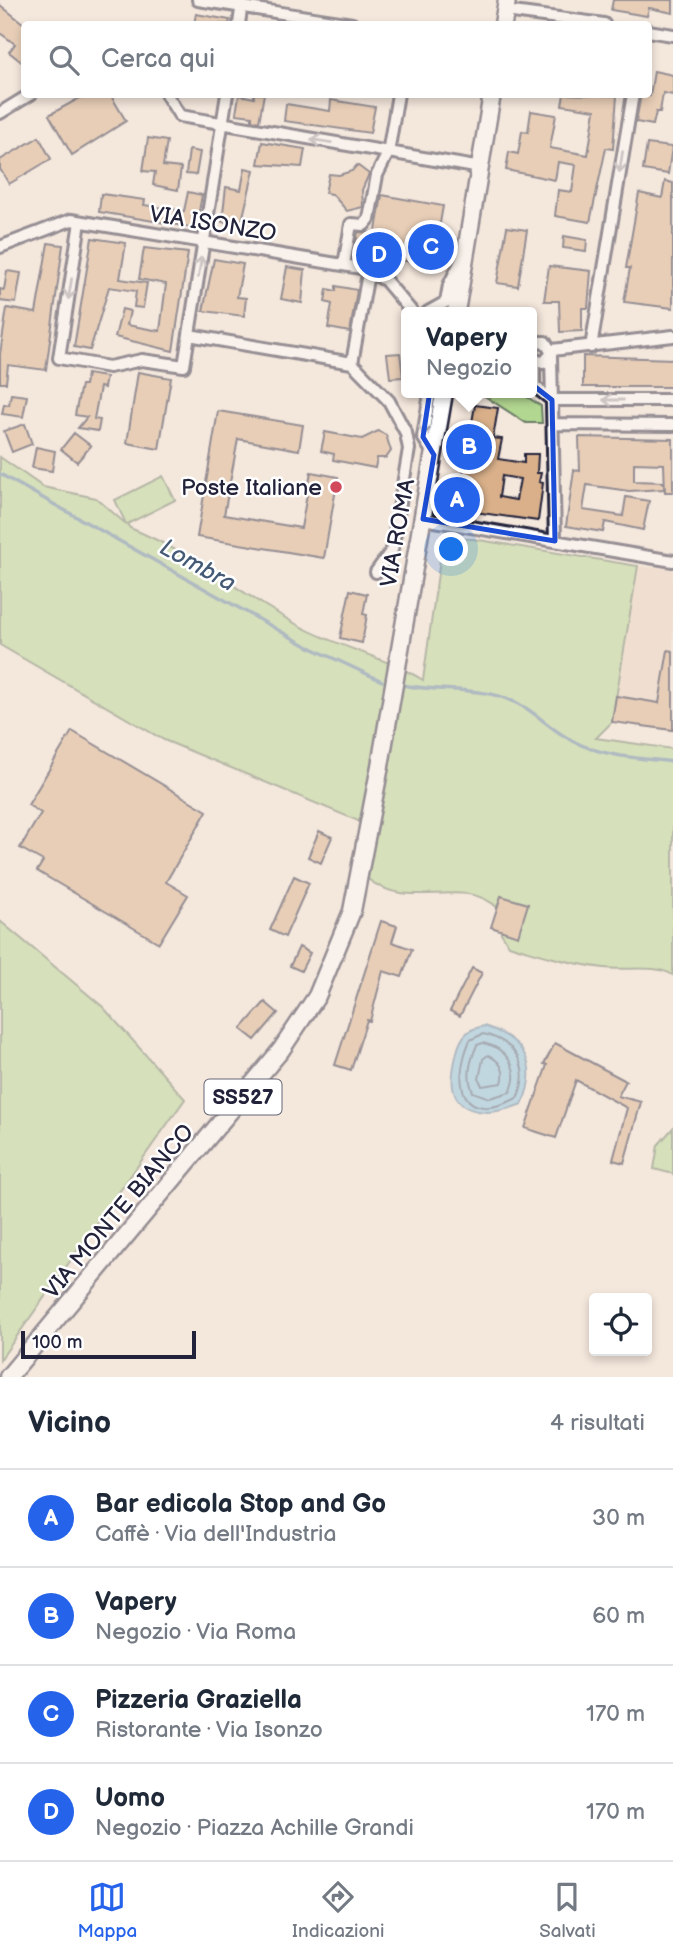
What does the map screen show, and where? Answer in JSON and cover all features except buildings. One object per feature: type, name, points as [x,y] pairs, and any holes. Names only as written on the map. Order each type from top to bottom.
[{"type":"main road","points":[[457,307],[491,98]]},
{"type":"main road","name":"VIA ROMA","points":[[395,682],[443,398]]},
{"type":"main road","name":"VIA MONTE BIANCO","points":[[8,1377],[208,1141],[281,1050],[317,996],[352,911],[395,682]]},
{"type":"street","points":[[198,0],[242,4],[336,21]]},
{"type":"street","points":[[505,12],[579,21]]},
{"type":"street","points":[[652,32],[673,35]]},
{"type":"street","points":[[0,113],[24,98]]},
{"type":"street","points":[[169,98],[180,116],[481,168]]},
{"type":"street","points":[[80,222],[59,358],[109,367],[142,360],[184,366],[226,98]]},
{"type":"street","points":[[344,265],[351,224],[364,225],[369,219],[377,174],[388,153],[397,98]]},
{"type":"street","points":[[590,347],[632,98]]},
{"type":"street","name":"VIA ISONZO","points":[[0,247],[63,221],[80,222],[373,271]]},
{"type":"street","points":[[437,307],[446,302],[449,285],[466,249]]},
{"type":"street","points":[[352,363],[367,279],[373,271],[385,279],[408,307]]},
{"type":"street","points":[[189,335],[352,363],[389,401],[407,433],[409,449],[393,550],[376,572]]},
{"type":"street","points":[[537,361],[543,363],[552,353],[673,336]]},
{"type":"street","points":[[537,344],[541,341],[552,353],[555,541]]},
{"type":"street","points":[[537,389],[552,400],[673,400]]},
{"type":"street","points":[[429,398],[424,437],[433,455]]},
{"type":"street","points":[[553,424],[673,425]]},
{"type":"street","points":[[423,519],[671,558]]},
{"type":"highlighted area","points":[[416,319],[440,347],[531,350],[534,386],[552,400],[555,541],[423,519],[434,455],[423,437],[434,364]]},
{"type":"shaded area","points":[[638,566],[673,569],[673,732],[612,722]]},
{"type":"green space","points":[[488,398],[529,398],[541,406],[542,423],[526,423]]},
{"type":"green space","points":[[0,457],[43,487],[96,498],[126,524],[115,500],[163,476],[175,500],[127,524],[130,528],[194,561],[296,624],[392,664],[423,680],[443,538],[473,539],[638,566],[612,722],[596,738],[673,749],[673,975],[658,970],[613,969],[580,964],[509,945],[501,933],[499,909],[485,899],[470,894],[401,893],[384,889],[368,879],[370,858],[355,850],[361,822],[164,740],[0,645]]},
{"type":"green space","points":[[0,921],[103,1007],[185,1099],[0,1360]]},
{"type":"green space","points":[[673,1128],[673,1174],[654,1169],[658,1145]]},
{"type":"water","points":[[484,1026],[509,1038],[525,1055],[529,1077],[522,1104],[482,1112],[462,1104],[455,1095],[454,1066],[459,1046],[469,1031]]},
{"type":"waterway","name":"Lombra","points":[[0,474],[305,645],[382,681]]},
{"type":"waterway","name":"Lombra","points":[[403,685],[480,692],[505,698],[524,707],[564,736],[585,746],[622,756],[673,762]]},
{"type":"place","name":"Pizzeria Graziella","points":[[431,247]]},
{"type":"place","name":"Uomo","points":[[379,255]]},
{"type":"place","name":"Vapery","points":[[469,447]]},
{"type":"place","name":"Poste Italiane","points":[[336,487]]},
{"type":"place","name":"Bar edicola Stop and Go","points":[[457,500]]}]
